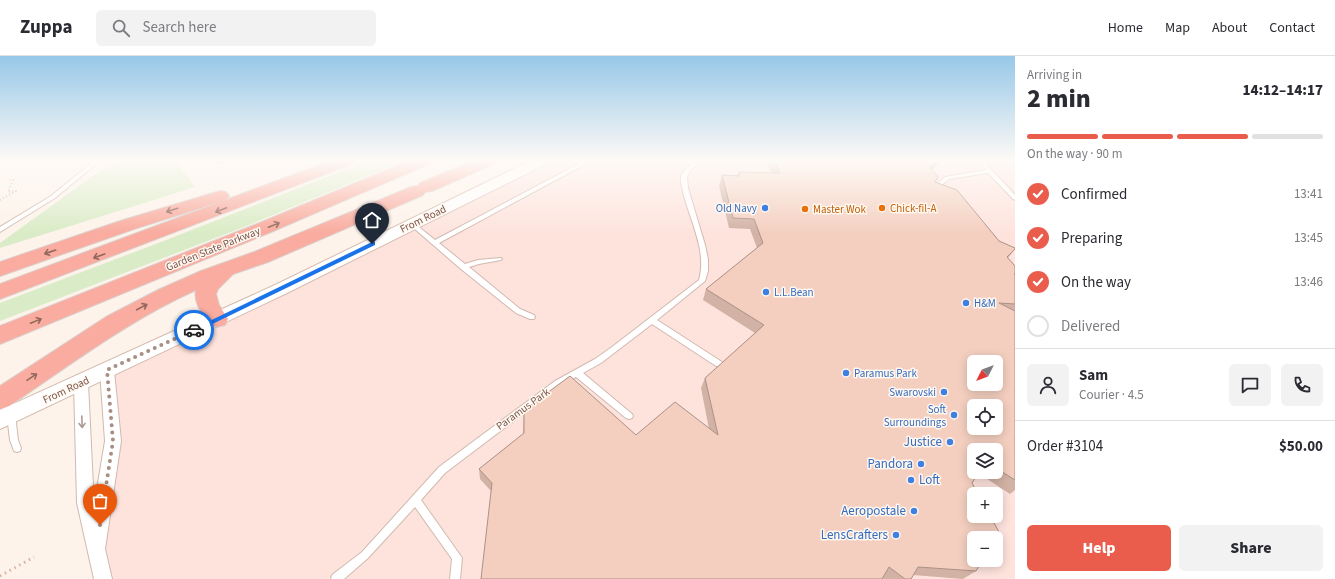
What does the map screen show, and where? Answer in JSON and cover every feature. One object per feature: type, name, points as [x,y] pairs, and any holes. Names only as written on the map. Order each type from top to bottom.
[{"type":"highway","points":[[0,269],[253,184]]},
{"type":"highway","points":[[0,292],[284,184]]},
{"type":"highway","name":"Garden State Parkway","points":[[0,335],[250,234],[367,184]]},
{"type":"highway","points":[[4,411],[131,312],[185,286],[433,184]]},
{"type":"highway","points":[[216,319],[206,304],[204,298],[206,290],[213,280],[232,268]]},
{"type":"street","name":"From Road","points":[[4,411],[81,384],[107,370],[216,319],[493,184]]},
{"type":"street","points":[[97,552],[113,445],[107,370]]},
{"type":"street","points":[[81,384],[85,503],[103,579]]},
{"type":"lane","points":[[0,230],[53,197],[68,184]]},
{"type":"lane","points":[[434,243],[544,184]]},
{"type":"lane","name":"Paramus Park","points":[[336,579],[370,550],[442,470],[558,383],[598,361],[698,286],[705,276],[705,261],[685,184]]},
{"type":"lane","points":[[936,187],[939,184]]},
{"type":"lane","points":[[1002,184],[1015,198]]},
{"type":"lane","points":[[412,224],[518,311],[532,317]]},
{"type":"lane","points":[[463,267],[478,262],[499,259]]},
{"type":"lane","points":[[652,320],[719,364]]},
{"type":"lane","points":[[577,373],[629,416]]},
{"type":"lane","points":[[4,411],[17,448]]},
{"type":"lane","points":[[415,500],[457,558],[455,579]]},
{"type":"path","points":[[0,200],[16,191],[8,192],[11,184]]},
{"type":"path","points":[[0,576],[34,557]]},
{"type":"shaded area","points":[[493,184],[1015,184],[1015,579],[103,579],[104,498],[112,450],[107,371]]},
{"type":"green space","points":[[81,184],[193,184],[195,187],[0,248],[0,243]]},
{"type":"green space","points":[[308,184],[347,184],[244,227],[0,321],[0,303]]},
{"type":"building","name":"Paramus Park","points":[[724,184],[942,184],[957,190],[999,241],[1015,248],[1007,257],[1015,266],[1015,304],[999,303],[1015,311],[1015,480],[1003,472],[1003,443],[967,443],[967,479],[975,479],[972,483],[974,487],[967,487],[967,523],[994,523],[998,531],[967,531],[967,567],[979,567],[976,571],[918,567],[911,579],[905,579],[889,567],[882,579],[481,579],[492,483],[479,469],[524,433],[524,410],[570,376],[636,435],[675,402],[718,435],[705,378],[764,325],[706,289],[763,243],[754,219],[733,218]]},
{"type":"way so far","points":[[100,525],[113,441],[107,370],[194,330]]},
{"type":"place","name":"Old Navy","points":[[765,208]]},
{"type":"place","name":"Chick-fil-A","points":[[882,208]]},
{"type":"place","name":"Master Wok","points":[[805,209]]},
{"type":"place","name":"L.L.Bean","points":[[766,292]]},
{"type":"place","name":"H&M","points":[[966,303]]},
{"type":"place","name":"Paramus Park","points":[[846,373]]},
{"type":"place","name":"Swarovski","points":[[944,392]]},
{"type":"place","name":"Soft Surroundings","points":[[954,415]]},
{"type":"place","name":"Justice","points":[[950,442]]},
{"type":"place","name":"Pandora","points":[[921,464]]},
{"type":"place","name":"Loft","points":[[911,480]]},
{"type":"place","name":"Aeropostale","points":[[914,511]]},
{"type":"place","name":"LensCrafters","points":[[896,535]]},
{"type":"route","points":[[194,330],[372,244]]}]
